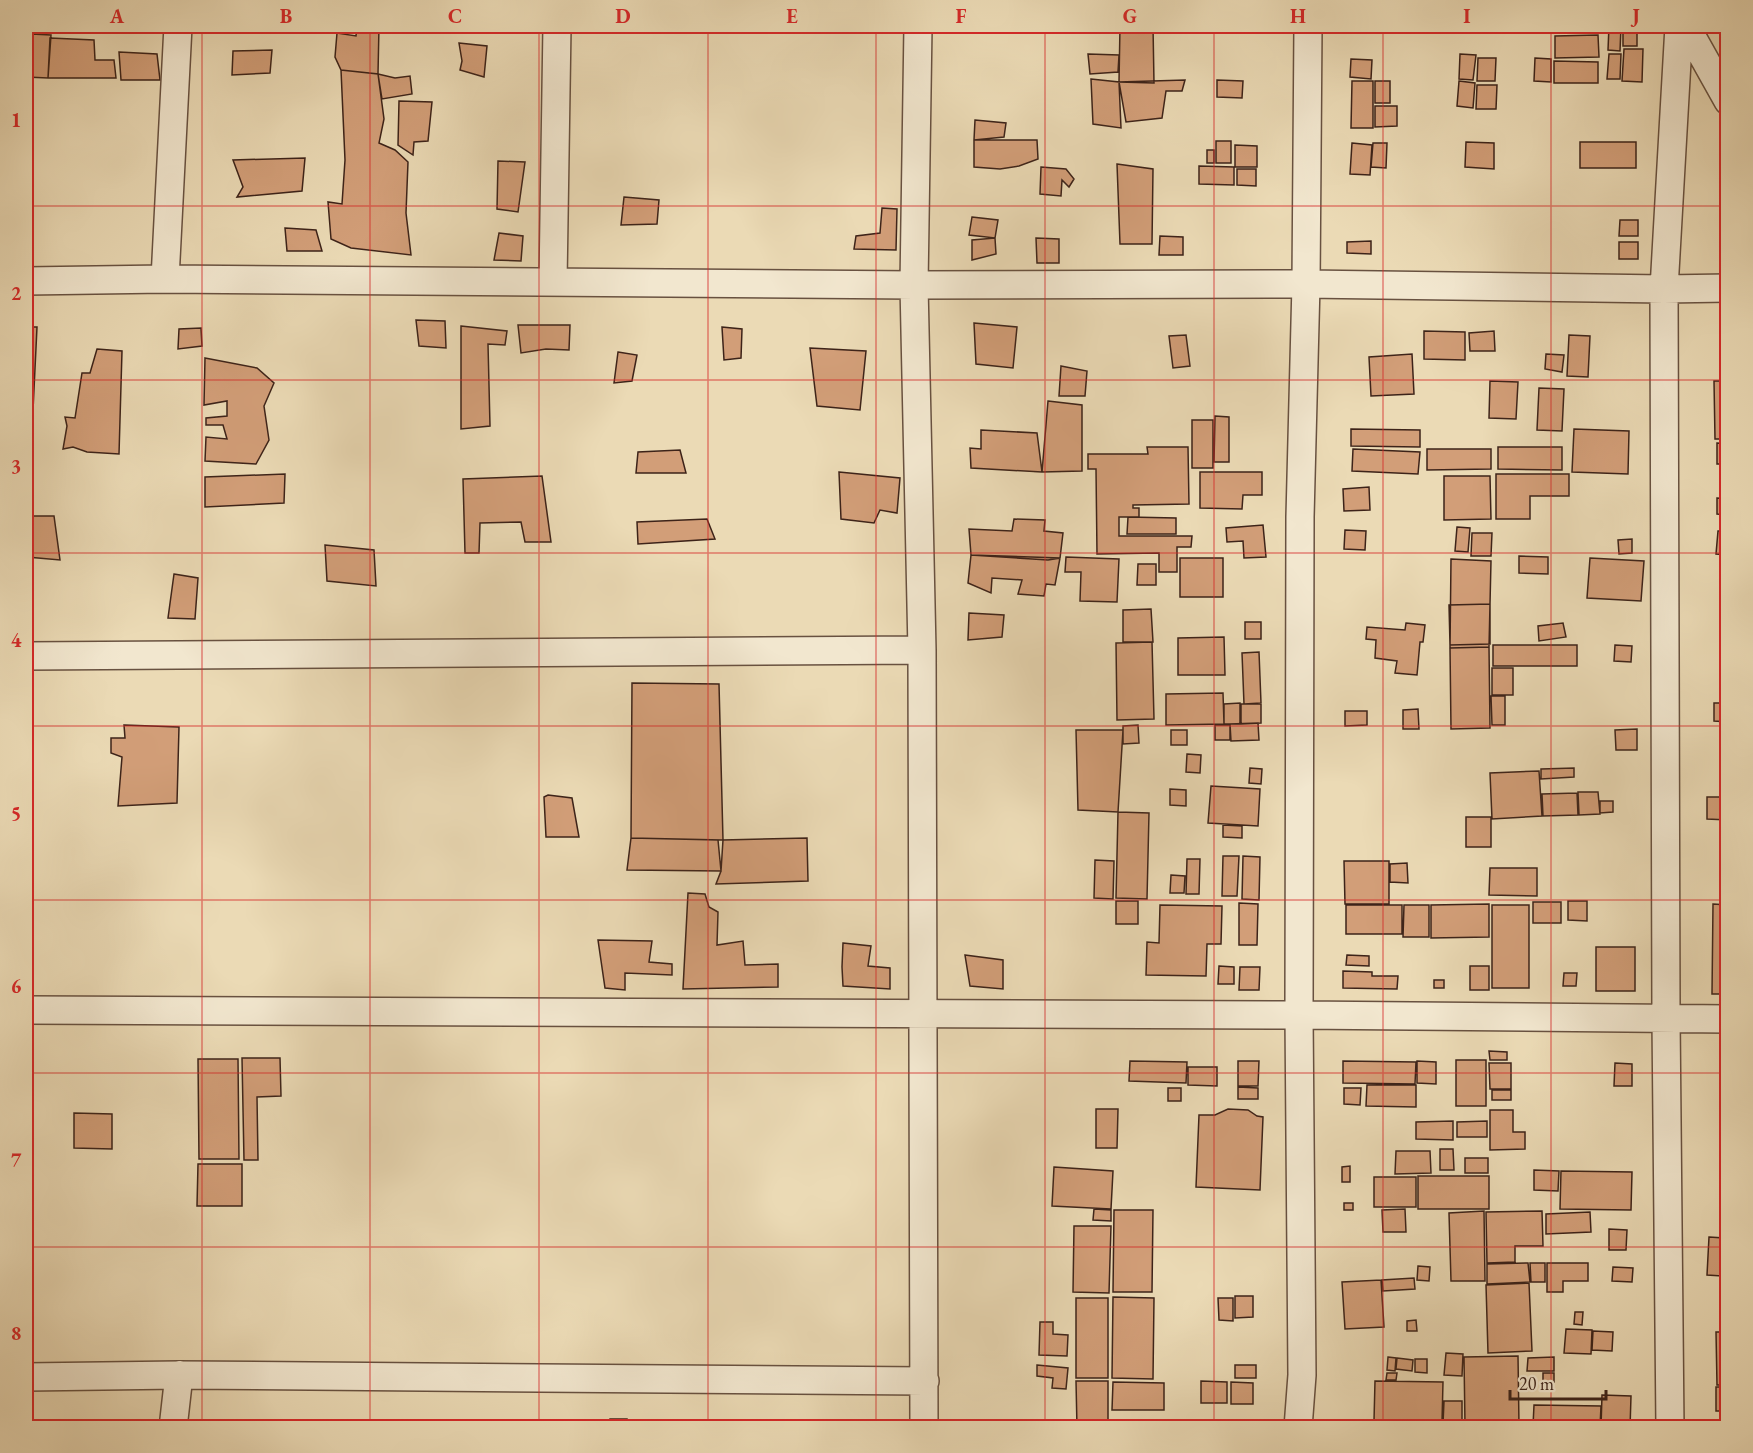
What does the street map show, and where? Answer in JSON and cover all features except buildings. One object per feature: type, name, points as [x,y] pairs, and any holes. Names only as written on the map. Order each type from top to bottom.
[{"type":"street","points":[[165,279],[178,26]]},
{"type":"street","points":[[553,282],[557,26]]},
{"type":"street","points":[[918,26],[914,285],[922,650],[924,1428]]},
{"type":"street","points":[[1298,1428],[1302,1375],[1299,1015],[1300,529],[1306,284],[1308,26]]},
{"type":"street","points":[[1670,1428],[1666,1019],[1664,289],[1678,26]]},
{"type":"street","points":[[1686,26],[1728,101]]},
{"type":"street","points":[[26,281],[165,279],[1728,288]]},
{"type":"street","points":[[26,656],[922,650]]},
{"type":"street","points":[[26,1010],[1728,1019]]},
{"type":"street","points":[[26,1377],[179,1375],[925,1381]]},
{"type":"street","points":[[173,1428],[179,1375]]}]
